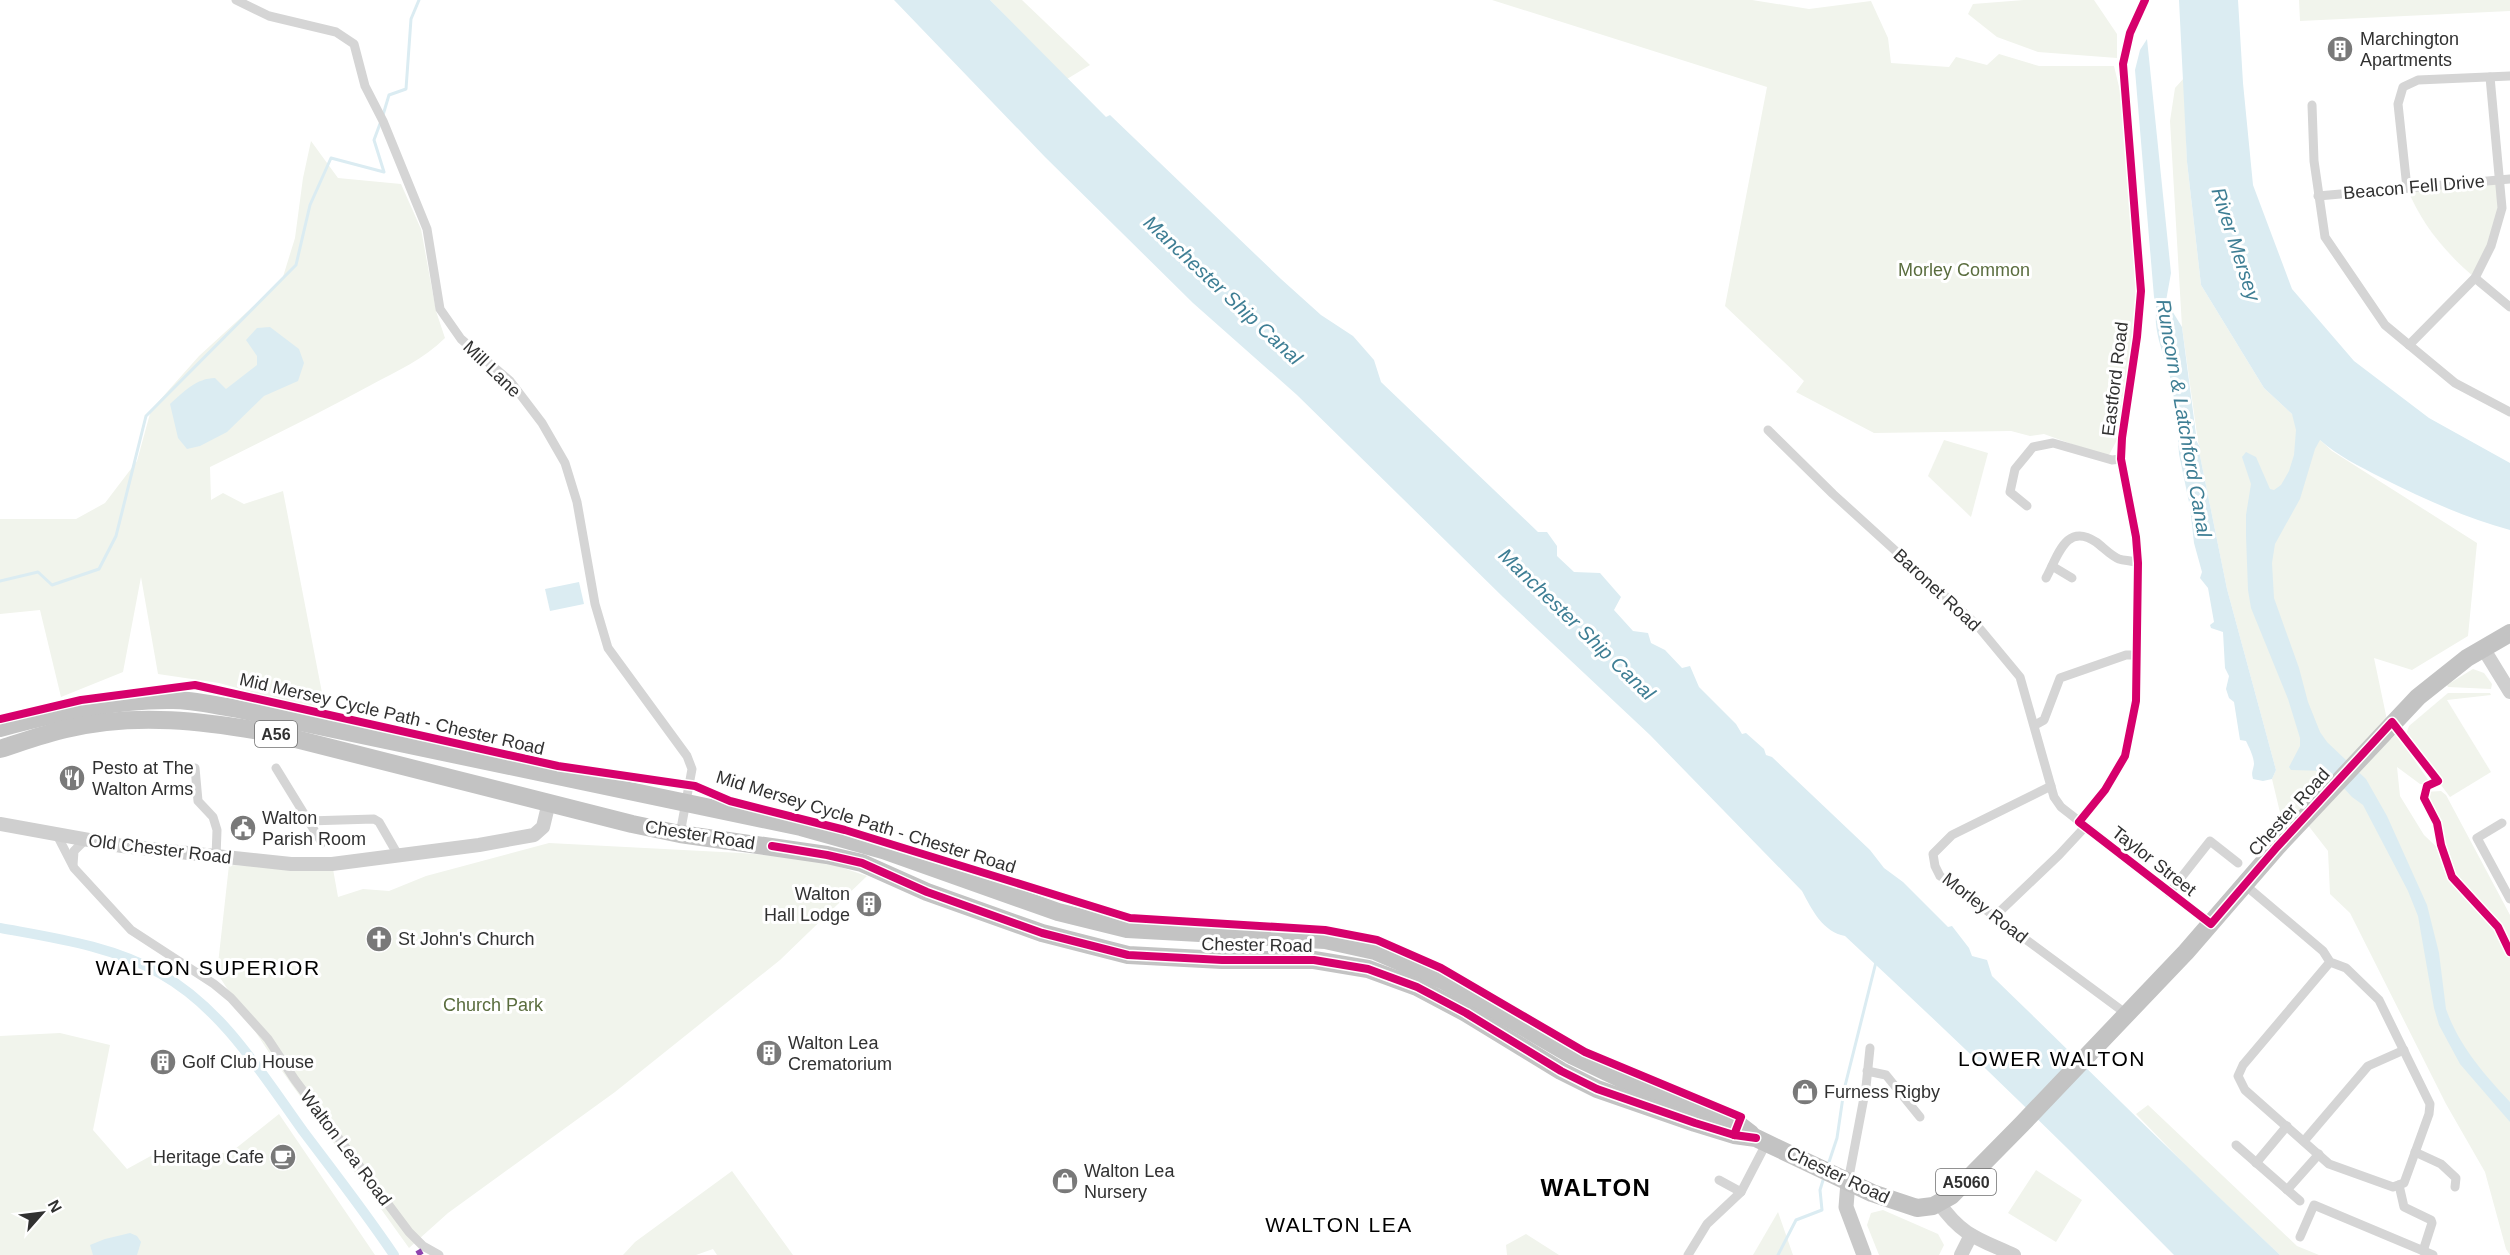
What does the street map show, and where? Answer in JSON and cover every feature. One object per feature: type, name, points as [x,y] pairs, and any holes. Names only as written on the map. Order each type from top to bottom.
[{"type":"highway","name":"Chester Road","points":[[0,728],[81,708],[129,702],[175,699],[233,708],[801,827],[883,850],[1058,912],[1128,929],[1325,940],[1375,951],[1444,981],[1573,1056],[1619,1078],[1738,1124],[1761,1140],[1883,1198],[1909,1207],[1926,1207],[1939,1203],[1957,1191],[2123,1021],[2310,811],[2426,689],[2455,666],[2510,633]]},
{"type":"highway","name":"Chester Road","points":[[0,749],[66,729],[115,720],[170,719],[213,722],[276,734],[680,834],[827,855],[862,863],[927,892],[1042,933],[1128,955],[1222,960],[1314,960],[1368,969],[1417,987],[1466,1013],[1561,1071],[1598,1089],[1695,1123],[1734,1135],[1761,1140]]},
{"type":"main road","points":[[1844,1179],[1846,1207],[1864,1255]]},
{"type":"street","name":"Mill Lane","points":[[236,0],[269,16],[336,32],[354,44],[365,86],[427,229],[440,309],[460,339],[510,381],[542,423],[565,462],[579,511],[595,604],[608,648],[687,756],[692,769],[680,834]]},
{"type":"street","name":"Eastford Road","points":[[1994,917],[2059,855],[2082,825],[2125,756],[2136,701],[2138,563],[2136,537],[2121,459],[2121,438],[2141,291],[2128,154],[2123,64],[2130,33],[2145,0]]},
{"type":"street","points":[[2407,188],[2398,104],[2403,87],[2418,80],[2510,76]]},
{"type":"street","points":[[2409,345],[2475,278],[2491,246],[2502,208],[2505,180],[2490,77]]},
{"type":"street","name":"Beacon Fell Drive","points":[[2312,105],[2318,196],[2325,237],[2385,325],[2455,382],[2510,412]]},
{"type":"street","name":"Beacon Fell Drive","points":[[2318,196],[2505,180]]},
{"type":"street","points":[[2475,278],[2510,307]]},
{"type":"street","name":"Baronet Road","points":[[1768,430],[1833,494],[1976,624],[2020,677],[2051,786]]},
{"type":"street","points":[[2027,506],[2010,492],[2015,469],[2033,447],[2053,443],[2112,460],[2121,459]]},
{"type":"street","points":[[2046,578],[2069,538],[2079,534],[2088,537],[2120,559],[2138,563]]},
{"type":"street","points":[[2052,566],[2072,578]]},
{"type":"street","points":[[2483,648],[2510,692]]},
{"type":"street","points":[[2035,725],[2044,720],[2060,678],[2126,656],[2137,655]]},
{"type":"street","points":[[195,768],[198,801],[213,817],[217,830],[216,857]]},
{"type":"street","points":[[276,768],[322,843]]},
{"type":"street","name":"Taylor Street","points":[[2051,786],[2054,797],[2061,807],[2211,924]]},
{"type":"street","name":"Morley Road","points":[[2051,786],[1952,835],[1933,854],[1935,866],[1940,876],[2123,1021]]},
{"type":"street","name":"Old Chester Road","points":[[0,824],[122,846],[291,864],[332,864],[479,845],[534,835],[543,827],[549,802]]},
{"type":"street","points":[[308,821],[375,819],[380,822],[398,855]]},
{"type":"street","points":[[2502,823],[2477,838],[2510,899]]},
{"type":"street","name":"Walton Lea Road","points":[[57,835],[74,868],[131,930],[214,984],[231,998],[268,1039],[295,1080],[408,1232],[423,1246],[439,1255]]},
{"type":"street","points":[[74,868],[74,851],[85,840]]},
{"type":"street","points":[[2169,893],[2210,841],[2238,863]]},
{"type":"street","points":[[2245,885],[2323,951],[2330,962],[2346,968],[2379,1000],[2430,1104],[2429,1114],[2404,1184],[2393,1186],[2329,1164],[2245,1090],[2238,1076],[2243,1065],[2330,962]]},
{"type":"street","points":[[1844,1179],[1870,1048]]},
{"type":"street","points":[[2304,1140],[2368,1066],[2404,1050]]},
{"type":"street","points":[[1867,1071],[1886,1075],[1920,1117]]},
{"type":"street","points":[[2256,1163],[2287,1126]]},
{"type":"street","points":[[1688,1255],[1707,1224],[1740,1192],[1761,1140]]},
{"type":"street","points":[[2236,1145],[2300,1201]]},
{"type":"street","points":[[2415,1152],[2441,1164],[2456,1178],[2455,1187]]},
{"type":"street","points":[[2287,1190],[2319,1154]]},
{"type":"street","points":[[1719,1180],[1740,1192]]},
{"type":"street","points":[[2300,1237],[2314,1205],[2428,1253],[2431,1220],[2404,1207],[2399,1185]]},
{"type":"street","points":[[1939,1203],[1958,1227],[2014,1255]]},
{"type":"street","points":[[1960,1255],[1971,1235]]},
{"type":"green space","points":[[990,0],[1022,0],[1090,65],[1067,79]]},
{"type":"green space","name":"Morley Common","points":[[1492,0],[1752,0],[1809,9],[1871,1],[1888,38],[1891,63],[1949,67],[1956,57],[1987,65],[1999,54],[2039,66],[2114,66],[2120,91],[2141,291],[2118,438],[2109,455],[2102,455],[2044,434],[2030,436],[2011,431],[1874,433],[1796,392],[1804,381],[1725,306],[1767,87]]},
{"type":"green space","points":[[2024,0],[2094,0],[2117,34],[2117,58],[2038,52],[1997,37],[1968,14],[1973,4]]},
{"type":"green space","points":[[2299,0],[2510,0],[2510,11],[2300,21]]},
{"type":"green space","points":[[2184,78],[2187,162],[2201,285],[2264,388],[2332,451],[2477,543],[2468,636],[2412,670],[2374,658],[2391,739],[2396,734],[2429,781],[2426,784],[2420,784],[2397,767],[2400,796],[2424,835],[2444,854],[2437,823],[2424,798],[2425,792],[2441,791],[2446,795],[2510,915],[2510,1255],[2506,1249],[2485,1172],[2446,1104],[2350,913],[2330,894],[2328,851],[2297,811],[2283,825],[2272,779],[2276,770],[2227,589],[2199,451],[2182,327],[2170,121],[2175,88]]},
{"type":"green space","points":[[311,141],[338,178],[401,184],[421,229],[436,311],[445,338],[400,370],[210,467],[211,500],[223,493],[244,504],[283,491],[324,703],[318,701],[316,710],[219,683],[158,674],[141,577],[123,672],[61,697],[40,610],[0,614],[0,519],[76,519],[105,503],[137,461],[151,410],[199,356],[282,280],[295,238],[303,178]]},
{"type":"green space","points":[[2500,180],[2502,208],[2475,278],[2435,237],[2407,188]]},
{"type":"green space","points":[[1944,440],[1988,453],[1971,517],[1928,476]]},
{"type":"green space","points":[[2473,669],[2484,673],[2492,684],[2491,689],[2448,687],[2447,685]]},
{"type":"green space","points":[[2448,693],[2490,693],[2491,695],[2447,700],[2491,772],[2450,797],[2438,781],[2438,776],[2406,734],[2409,726]]},
{"type":"green space","name":"Church Park","points":[[549,843],[816,859],[867,876],[780,960],[615,1092],[448,1213],[409,1248],[272,1057],[217,973],[229,865],[333,869],[338,897],[363,889],[389,891],[426,876]]},
{"type":"green space","points":[[60,1033],[110,1045],[93,1130],[127,1169],[158,1152],[230,1153],[279,1114],[375,1255],[0,1255],[0,1036]]},
{"type":"green space","points":[[2148,1105],[2297,1246],[2319,1255],[2280,1255],[2197,1177],[2136,1114]]},
{"type":"green space","points":[[2036,1170],[2082,1200],[2056,1242],[2008,1213]]},
{"type":"green space","points":[[732,1171],[793,1255],[717,1255],[713,1249],[696,1255],[623,1255],[635,1242]]},
{"type":"green space","points":[[1883,1210],[1938,1234],[1944,1245],[1939,1255],[1879,1255],[1867,1225],[1871,1213]]},
{"type":"green space","points":[[1778,1212],[1793,1255],[1753,1255]]},
{"type":"green space","points":[[1526,1234],[1559,1255],[1507,1255],[1506,1245]]},
{"type":"water","name":"Manchester Ship Canal","points":[[894,0],[990,0],[1106,117],[1110,115],[1281,279],[1321,315],[1353,336],[1374,360],[1381,382],[1538,532],[1547,532],[1557,546],[1557,556],[1574,572],[1600,573],[1621,597],[1614,610],[1633,631],[1648,633],[1651,643],[1665,650],[1682,668],[1690,666],[1699,687],[1736,724],[1742,734],[1746,733],[1764,749],[1766,755],[1772,757],[1870,850],[1884,868],[1903,882],[1948,927],[1952,926],[1969,948],[1972,956],[1987,960],[1992,976],[2280,1255],[2174,1255],[1929,1014],[1845,936],[1837,934],[1824,925],[1814,913],[1802,891],[1650,735],[1503,597],[1297,395],[1193,303],[1045,157]]},
{"type":"water","name":"River Mersey","points":[[2179,0],[2238,0],[2253,185],[2292,289],[2354,361],[2429,418],[2510,463],[2510,530],[2460,513],[2380,477],[2334,451],[2320,440],[2315,449],[2300,499],[2275,544],[2272,563],[2274,598],[2320,732],[2327,742],[2366,779],[2387,816],[2427,905],[2439,953],[2446,1009],[2451,1022],[2465,1047],[2510,1102],[2510,1122],[2460,1064],[2439,1025],[2418,916],[2408,891],[2363,805],[2352,797],[2328,771],[2291,770],[2289,767],[2300,746],[2300,738],[2288,699],[2251,608],[2248,590],[2246,515],[2251,484],[2242,457],[2246,452],[2256,457],[2270,489],[2274,490],[2281,485],[2289,471],[2294,455],[2296,430],[2292,414],[2264,388],[2201,285],[2187,162]]},
{"type":"water","name":"Runcorn & Latchford Canal","points":[[2147,39],[2171,273],[2166,301],[2182,327],[2197,442],[2200,447],[2227,589],[2276,770],[2272,779],[2263,781],[2253,779],[2252,755],[2246,741],[2240,740],[2234,702],[2229,698],[2226,689],[2229,676],[2225,668],[2223,632],[2211,628],[2210,625],[2214,622],[2208,588],[2200,578],[2202,572],[2194,543],[2190,507],[2179,454],[2174,395],[2156,324],[2135,70],[2140,50]]},
{"type":"water","points":[[270,327],[299,349],[304,363],[298,381],[264,396],[227,432],[200,446],[187,449],[178,438],[170,404],[202,380],[215,378],[226,389],[257,365],[257,356],[246,340],[257,328]]},
{"type":"water","points":[[579,582],[584,604],[550,611],[545,589]]},
{"type":"water","points":[[130,1233],[137,1236],[141,1242],[137,1255],[93,1255],[90,1245]]},
{"type":"waterway","points":[[383,115],[389,95],[406,89],[411,19],[419,0]]},
{"type":"waterway","points":[[0,581],[38,572],[52,585],[99,569],[116,536],[146,416],[296,265],[310,205],[331,158],[384,172],[374,140],[381,121]]},
{"type":"waterway","points":[[0,928],[83,944],[123,956],[161,974],[204,1005],[240,1044],[394,1255]]},
{"type":"waterway","points":[[1828,1165],[1837,1138],[1844,1090],[1876,962]]},
{"type":"waterway","points":[[1778,1255],[1796,1220],[1822,1210],[1820,1190],[1824,1177]]},
{"type":"marked path","points":[[418,1250],[421,1255]]},
{"type":"cycle path","points":[[2145,0],[2130,33],[2123,64],[2141,291],[2121,459],[2136,537],[2138,563],[2136,701],[2125,756],[2105,790],[2079,822],[2211,924],[2277,847],[2392,722],[2438,781],[2427,786],[2424,798],[2437,823],[2441,845],[2452,877],[2498,927],[2510,952]]},
{"type":"cycle path","name":"Mid Mersey Cycle Path - Chester Road","points":[[0,719],[81,700],[195,685],[558,766],[695,786],[730,801],[845,830],[1130,918],[1325,930],[1377,940],[1441,968],[1585,1052],[1741,1117],[1734,1135]]},
{"type":"cycle path","points":[[772,846],[862,863],[927,892],[1042,933],[1128,955],[1222,960],[1314,960],[1368,969],[1417,987],[1466,1013],[1561,1071],[1597,1089],[1695,1123],[1734,1135],[1756,1138]]},
{"type":"place","name":"Marchington Apartments","points":[[2340,49]]},
{"type":"place","name":"Pesto at The Walton Arms","points":[[72,778]]},
{"type":"place","name":"Walton Parish Room","points":[[243,828]]},
{"type":"place","name":"Walton Hall Lodge","points":[[869,904]]},
{"type":"place","name":"St John's Church","points":[[379,939]]},
{"type":"place","name":"Walton Lea Crematorium","points":[[769,1053]]},
{"type":"place","name":"Golf Club House","points":[[163,1062]]},
{"type":"place","name":"Furness Rigby","points":[[1805,1092]]},
{"type":"place","name":"Heritage Cafe","points":[[283,1157]]},
{"type":"place","name":"Walton Lea Nursery","points":[[1065,1181]]},
{"type":"district","name":"WALTON SUPERIOR","points":[[208,967]]},
{"type":"district","name":"LOWER WALTON","points":[[2052,1058]]},
{"type":"district","name":"WALTON","points":[[1596,1187]]},
{"type":"district","name":"WALTON LEA","points":[[1339,1224]]}]
